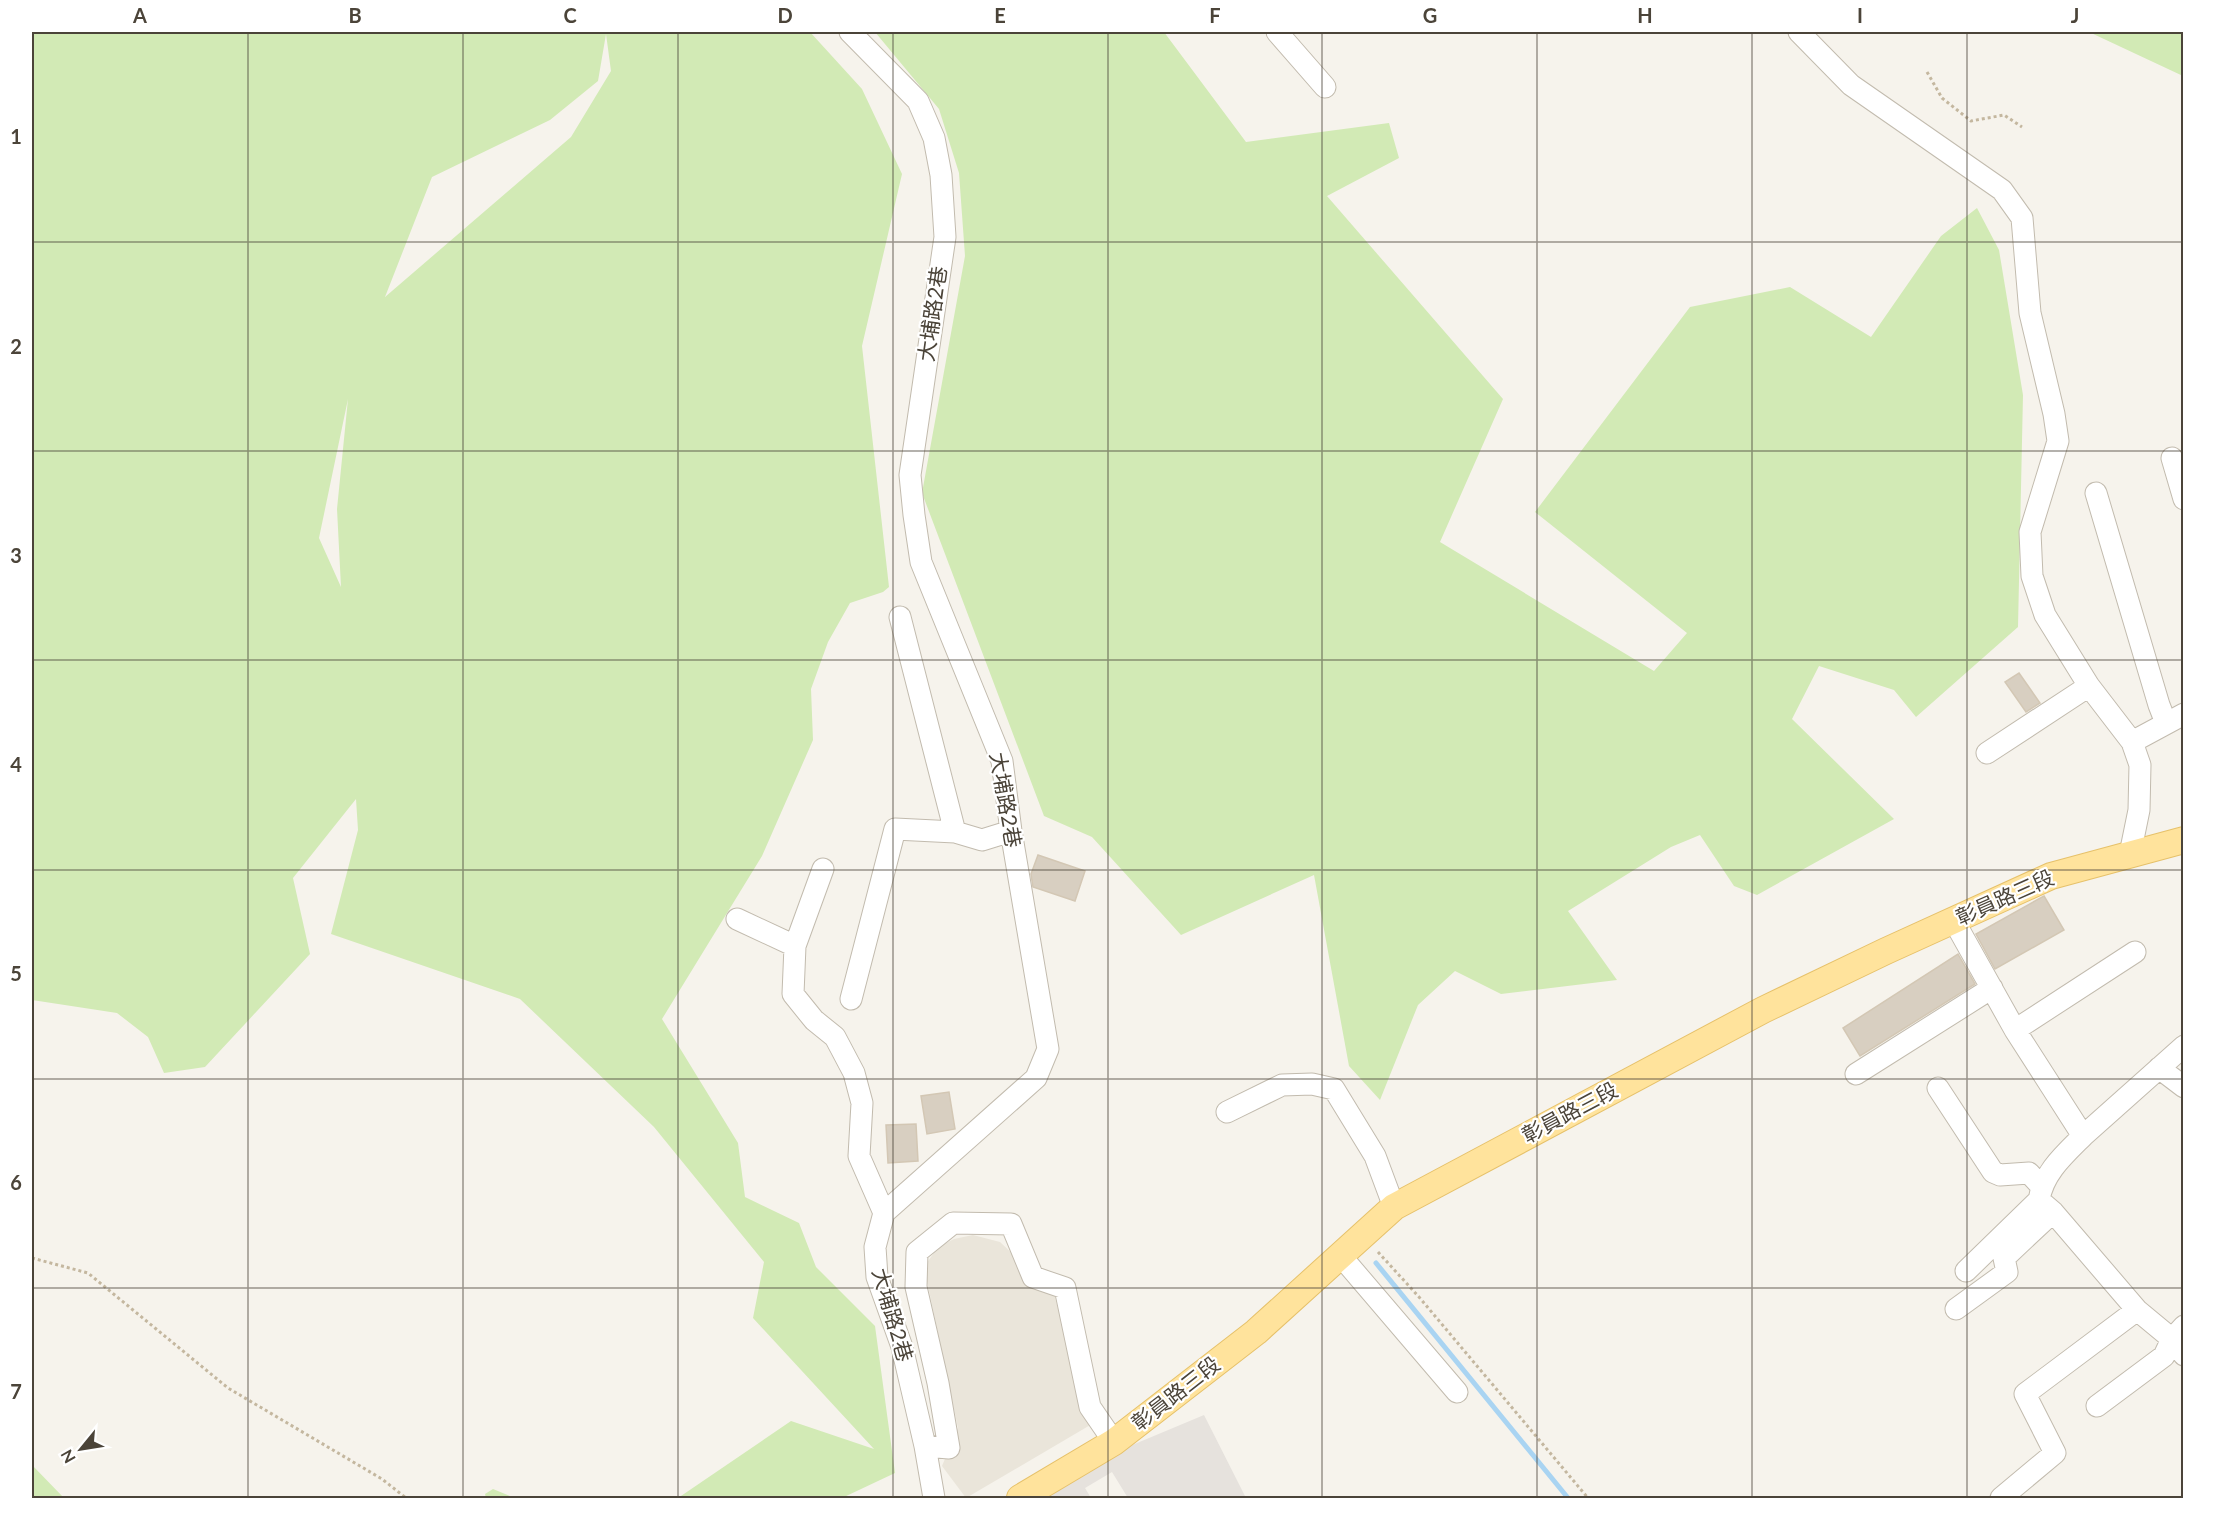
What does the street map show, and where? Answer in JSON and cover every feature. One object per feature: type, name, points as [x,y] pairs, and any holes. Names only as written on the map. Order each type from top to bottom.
[{"type":"main road","name":"彰員路三段","points":[[1020,1498],[1114,1442],[1256,1332],[1394,1207],[1763,1010],[1886,951],[2050,876],[2184,840]]},
{"type":"street","name":"大埔路2巷","points":[[850,32],[918,101],[934,138],[938,156],[945,237],[910,475],[914,515],[921,562],[1002,761],[1011,831],[1048,1049],[1036,1078],[884,1213],[875,1247],[877,1276],[903,1347],[934,1498]]},
{"type":"street","points":[[1277,32],[1325,87]]},
{"type":"street","points":[[1799,32],[1851,85],[2002,190],[2022,218],[2030,313],[2054,414],[2058,441],[2030,532],[2032,576],[2045,615],[2090,686],[2132,742],[2140,765],[2139,810],[2130,854]]},
{"type":"street","points":[[2172,458],[2184,499]]},
{"type":"street","points":[[2096,494],[2159,705],[2175,719],[2132,742]]},
{"type":"street","points":[[900,617],[955,832]]},
{"type":"street","points":[[1988,753],[2090,686]]},
{"type":"street","points":[[851,999],[895,829],[955,832],[982,840],[1011,831]]},
{"type":"street","points":[[823,869],[795,946],[793,994],[814,1020],[835,1037],[854,1073],[861,1103],[859,1156],[884,1213]]},
{"type":"street","points":[[737,919],[795,946]]},
{"type":"street","points":[[1954,921],[2015,1030],[2083,1136]]},
{"type":"street","points":[[2015,1030],[2135,952]]},
{"type":"street","points":[[1856,1074],[1992,988]]},
{"type":"street","points":[[1956,1309],[2007,1272],[2004,1258],[2045,1200],[2061,1158],[2184,1046]]},
{"type":"street","points":[[2159,1068],[2184,1087]]},
{"type":"street","points":[[1227,1112],[1282,1085],[1312,1084],[1334,1089],[1375,1156],[1394,1207]]},
{"type":"street","points":[[1938,1088],[1993,1172],[2000,1175],[2029,1173],[2045,1200],[2137,1310],[2180,1340],[2164,1356],[2097,1406]]},
{"type":"street","points":[[1966,1271],[2045,1200]]},
{"type":"street","points":[[925,1446],[949,1448],[938,1383],[916,1287],[917,1252],[953,1223],[1011,1224],[1032,1277],[1065,1288],[1090,1407],[1114,1442]]},
{"type":"street","points":[[1340,1255],[1457,1392]]},
{"type":"street","points":[[2001,1498],[2055,1453],[2025,1394],[2137,1310]]},
{"type":"path","points":[[1927,72],[1942,98],[1971,122],[2004,115],[2022,128]]},
{"type":"path","points":[[1363,1234],[1588,1498]]},
{"type":"path","points":[[32,1258],[88,1274],[228,1388],[382,1479],[406,1498]]},
{"type":"shaded area","points":[[973,1235],[1000,1242],[1054,1293],[1080,1396],[1092,1424],[966,1498],[942,1466],[958,1428],[924,1267],[938,1247],[954,1239]]},
{"type":"shaded area","points":[[1204,1415],[1246,1498],[1128,1498],[1112,1472],[1085,1488],[1091,1498],[1032,1498],[1106,1456]]},
{"type":"green space","points":[[32,32],[810,32],[862,89],[902,174],[862,346],[889,587],[883,592],[850,603],[828,642],[811,689],[813,740],[762,856],[662,1019],[738,1143],[745,1197],[799,1223],[816,1267],[875,1326],[895,1473],[842,1498],[678,1498],[791,1421],[874,1449],[753,1318],[764,1262],[654,1127],[520,999],[331,934],[358,830],[356,799],[293,878],[310,954],[205,1067],[164,1073],[148,1037],[117,1013],[32,1000]],"holes":[[[606,34],[611,71],[571,137],[385,297],[432,177],[550,120],[598,81]],[[348,399],[337,509],[341,587],[319,538]]]},
{"type":"green space","points":[[875,32],[1164,32],[1246,142],[1389,123],[1399,158],[1327,196],[1503,399],[1440,542],[1654,671],[1687,633],[1535,512],[1690,307],[1790,287],[1871,337],[1941,236],[1977,208],[1999,250],[2023,395],[2018,627],[1916,717],[1894,690],[1819,666],[1792,719],[1894,819],[1757,895],[1734,886],[1700,835],[1671,847],[1568,911],[1617,980],[1501,994],[1455,971],[1418,1005],[1380,1100],[1349,1066],[1314,875],[1181,935],[1092,837],[1044,816],[922,493],[965,256],[959,173],[939,109]]},
{"type":"green space","points":[[2089,32],[2183,32],[2183,76]]},
{"type":"green space","points":[[32,1465],[64,1498],[32,1498]]},
{"type":"green space","points":[[493,1489],[515,1498],[486,1498],[485,1494]]},
{"type":"building","points":[[2019,673],[2040,703],[2026,712],[2005,682]]},
{"type":"building","points":[[1038,855],[1085,871],[1075,901],[1033,887],[1031,874]]},
{"type":"building","points":[[2044,896],[2064,930],[1995,969],[1976,934]]},
{"type":"building","points":[[1958,954],[1975,984],[1860,1056],[1843,1028]]},
{"type":"building","points":[[949,1092],[955,1129],[927,1134],[921,1096]]},
{"type":"building","points":[[916,1124],[918,1161],[888,1163],[886,1125]]},
{"type":"waterway","points":[[1376,1263],[1568,1498]]}]
